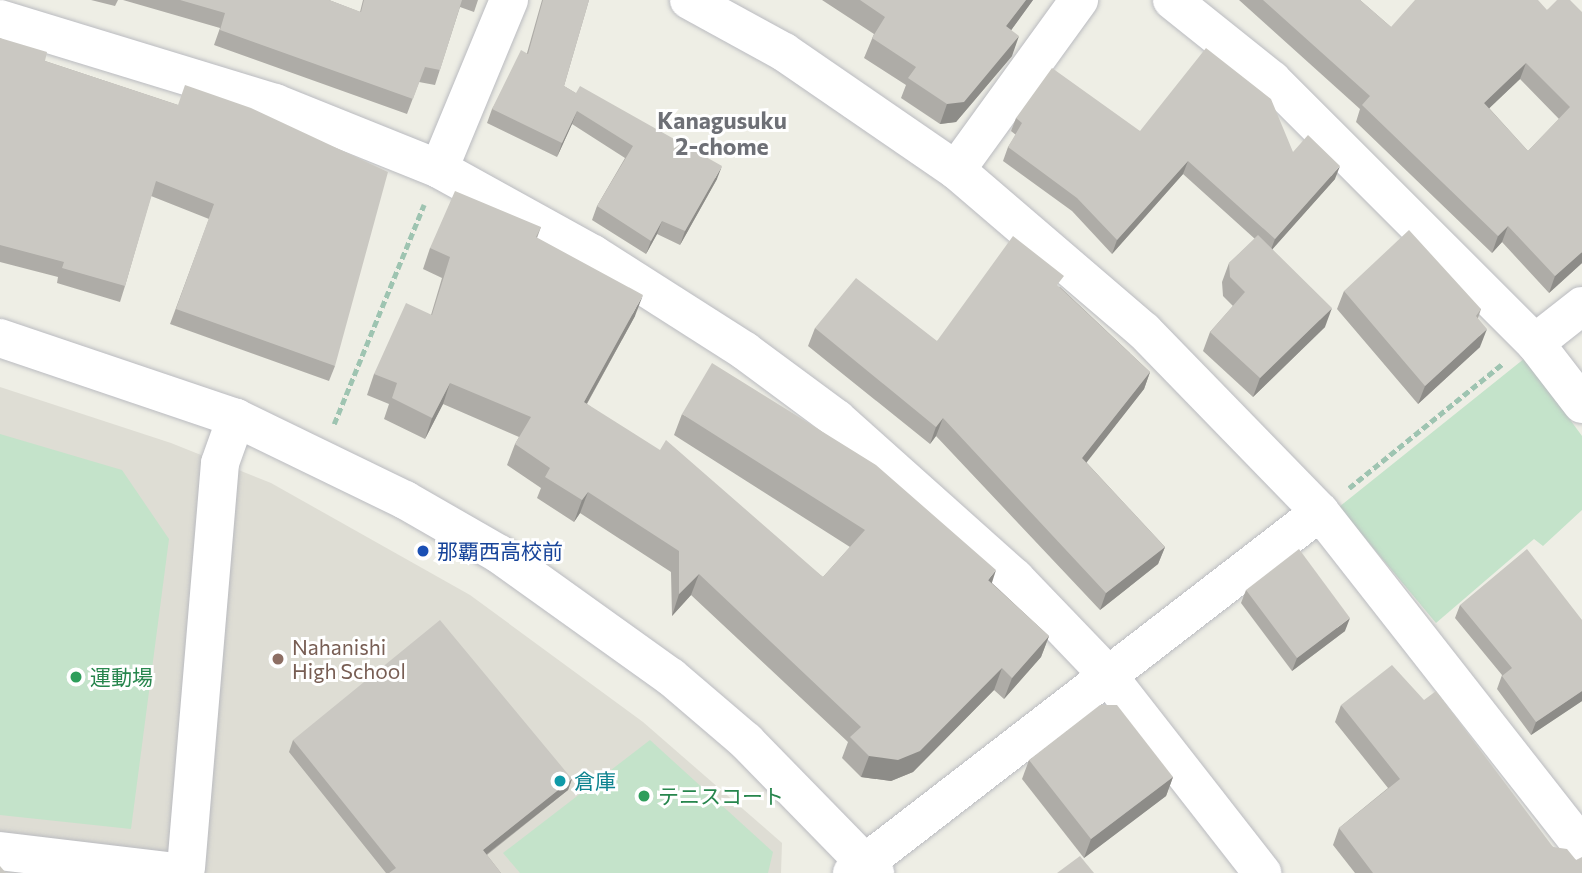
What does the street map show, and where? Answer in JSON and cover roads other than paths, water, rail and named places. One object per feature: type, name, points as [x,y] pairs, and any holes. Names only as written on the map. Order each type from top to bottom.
[{"type":"street","points":[[439,169],[509,0]]},
{"type":"street","points":[[689,0],[784,52],[956,170],[1144,331],[1320,512],[1582,846]]},
{"type":"street","points":[[956,170],[1079,0]]},
{"type":"street","points":[[1172,0],[1272,80],[1535,342],[1582,404]]},
{"type":"street","points":[[0,19],[275,103],[439,169],[593,254],[827,412],[1006,569],[1106,673],[1262,873]]},
{"type":"street","points":[[1535,342],[1582,306]]},
{"type":"street","points":[[0,338],[236,418],[321,457],[499,554],[590,615],[746,741],[864,869],[1106,673],[1320,512]]},
{"type":"street","points":[[0,851],[128,868],[185,871],[220,463],[236,418]]},
{"type":"place","name":"那覇西高校前","points":[[423,551]]},
{"type":"place","name":"Nahanishi High School","points":[[278,659]]},
{"type":"place","name":"運動場","points":[[76,677]]},
{"type":"place","name":"倉庫","points":[[560,781]]},
{"type":"place","name":"テニスコート","points":[[644,796]]},
{"type":"district","name":"Kanagusuku 2-chome","points":[[722,133]]}]
